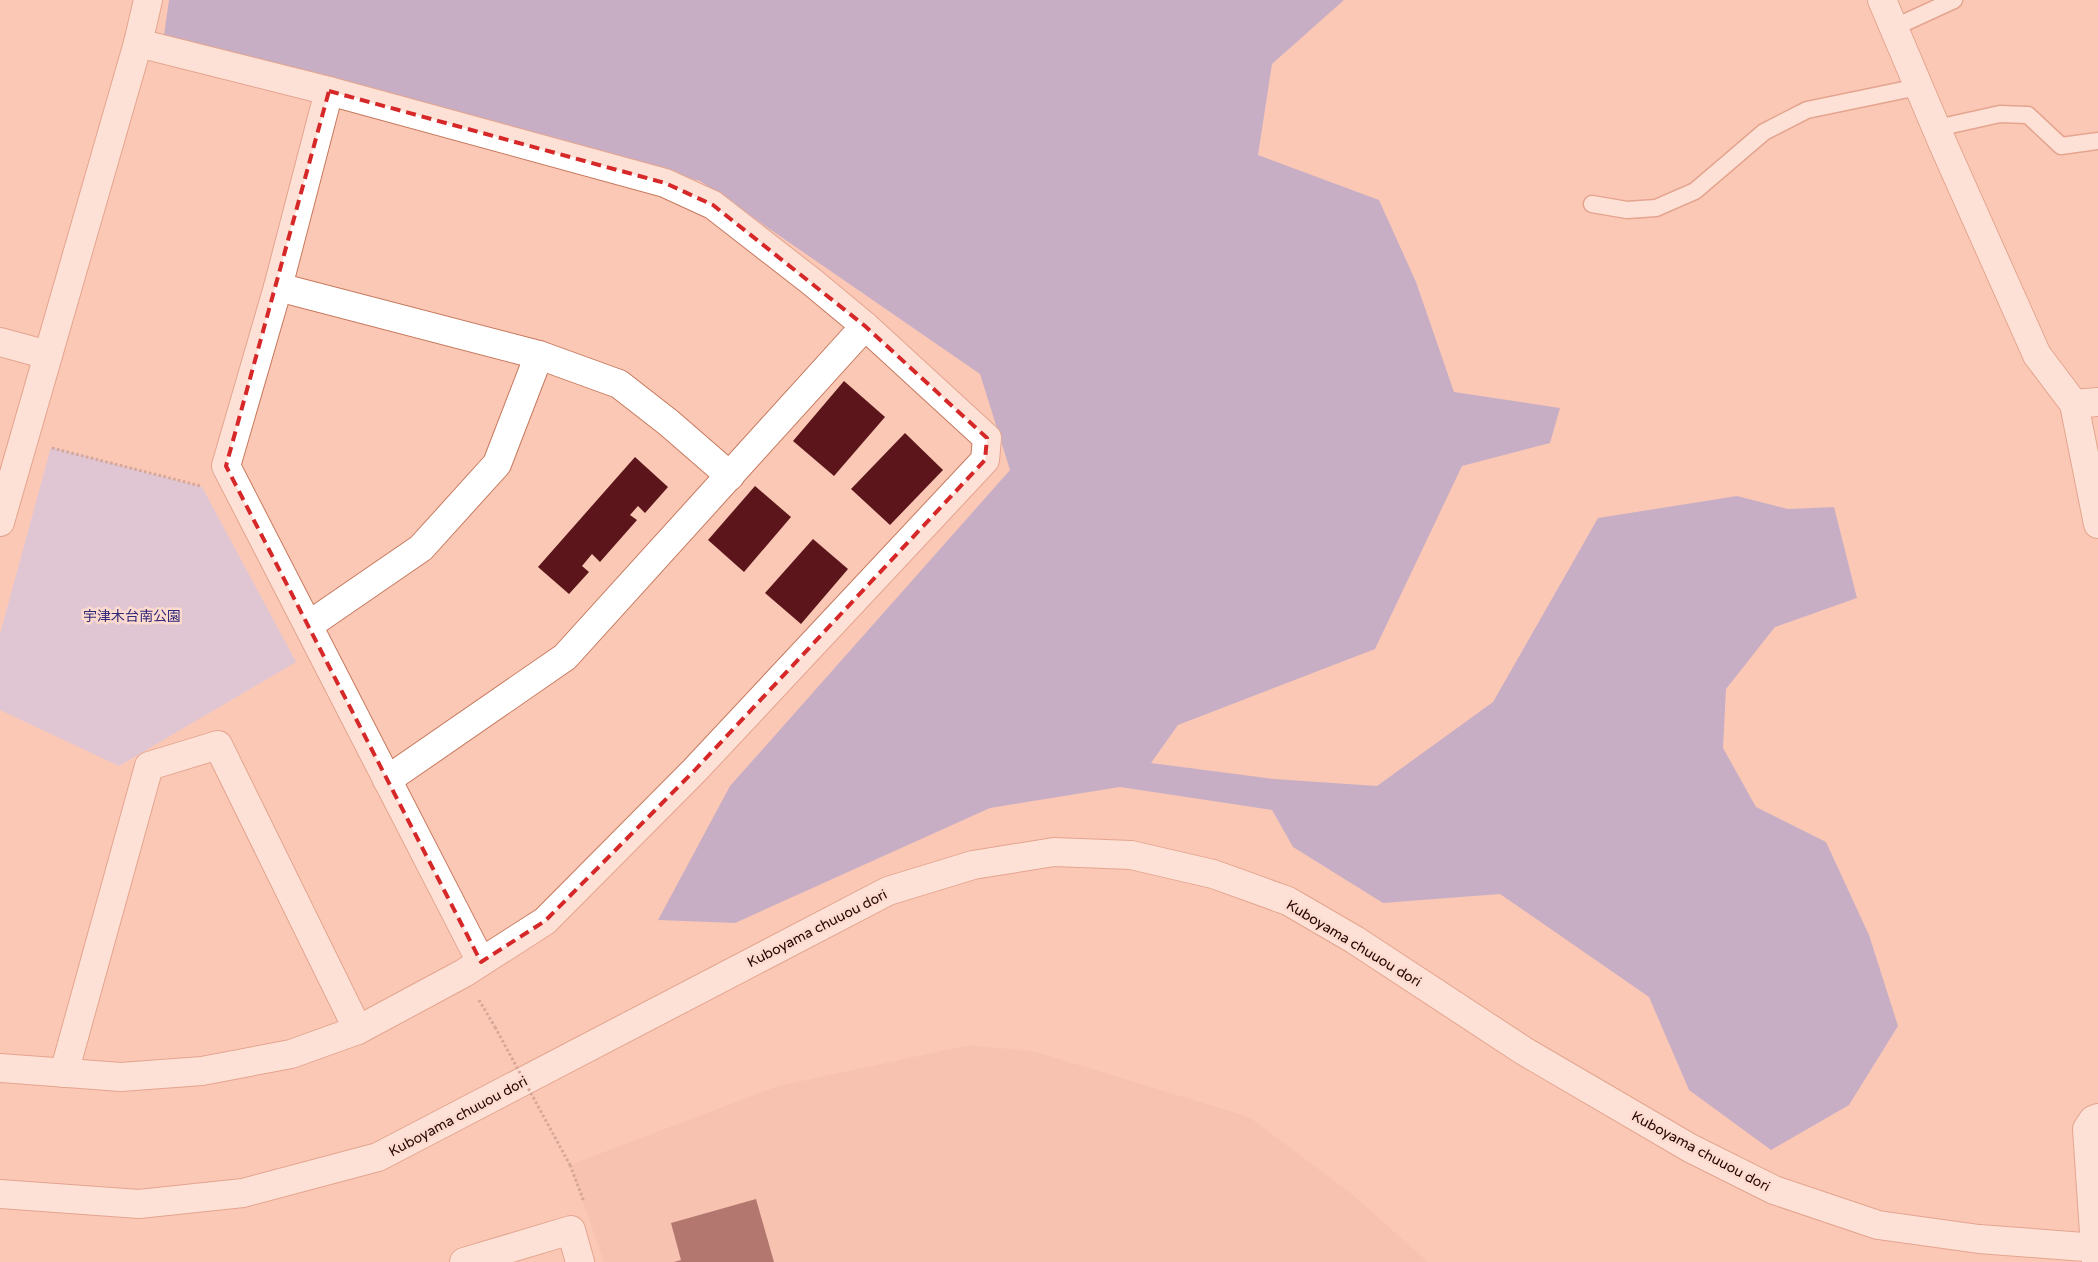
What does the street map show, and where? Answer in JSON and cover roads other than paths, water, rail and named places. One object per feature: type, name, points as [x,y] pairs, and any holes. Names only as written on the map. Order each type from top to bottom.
[{"type":"street","points":[[0,522],[138,43],[148,0]]},
{"type":"street","points":[[1882,0],[1918,87],[2036,355],[2086,403],[2098,524]]},
{"type":"street","points":[[0,1068],[121,1077],[202,1071],[291,1054],[358,1030],[464,973],[545,921],[694,771],[985,460],[987,438],[864,326],[713,205],[665,183],[329,91],[138,43]]},
{"type":"street","points":[[329,91],[278,287],[226,466],[481,962]]},
{"type":"street","points":[[278,287],[539,355],[619,384],[669,423],[730,476]]},
{"type":"street","points":[[387,780],[566,657],[864,326]]},
{"type":"street","points":[[0,342],[48,355]]},
{"type":"street","points":[[309,625],[421,548],[497,464],[539,355]]},
{"type":"street","points":[[64,1073],[149,766],[218,745],[358,1030]]},
{"type":"street","name":"Kuboyama chuuou dori","points":[[0,1194],[148,1203],[243,1193],[378,1157],[888,891],[973,865],[1054,852],[1131,855],[1213,874],[1288,901],[1355,940],[1524,1051],[1690,1148],[1774,1190],[1878,1224],[1979,1239],[2096,1253]]},
{"type":"street","points":[[2096,1253],[2088,1129],[2093,1120],[2098,1118]]},
{"type":"street","points":[[464,1262],[571,1230],[580,1262]]},
{"type":"lane","points":[[1893,28],[1954,0]]},
{"type":"lane","points":[[1592,204],[1627,210],[1656,208],[1695,191],[1764,132],[1807,110],[1918,87]]},
{"type":"lane","points":[[1936,128],[2000,114],[2028,116],[2061,146],[2098,141]]},
{"type":"park label","name":"宇津木台南公園","points":[[132,616]]}]
